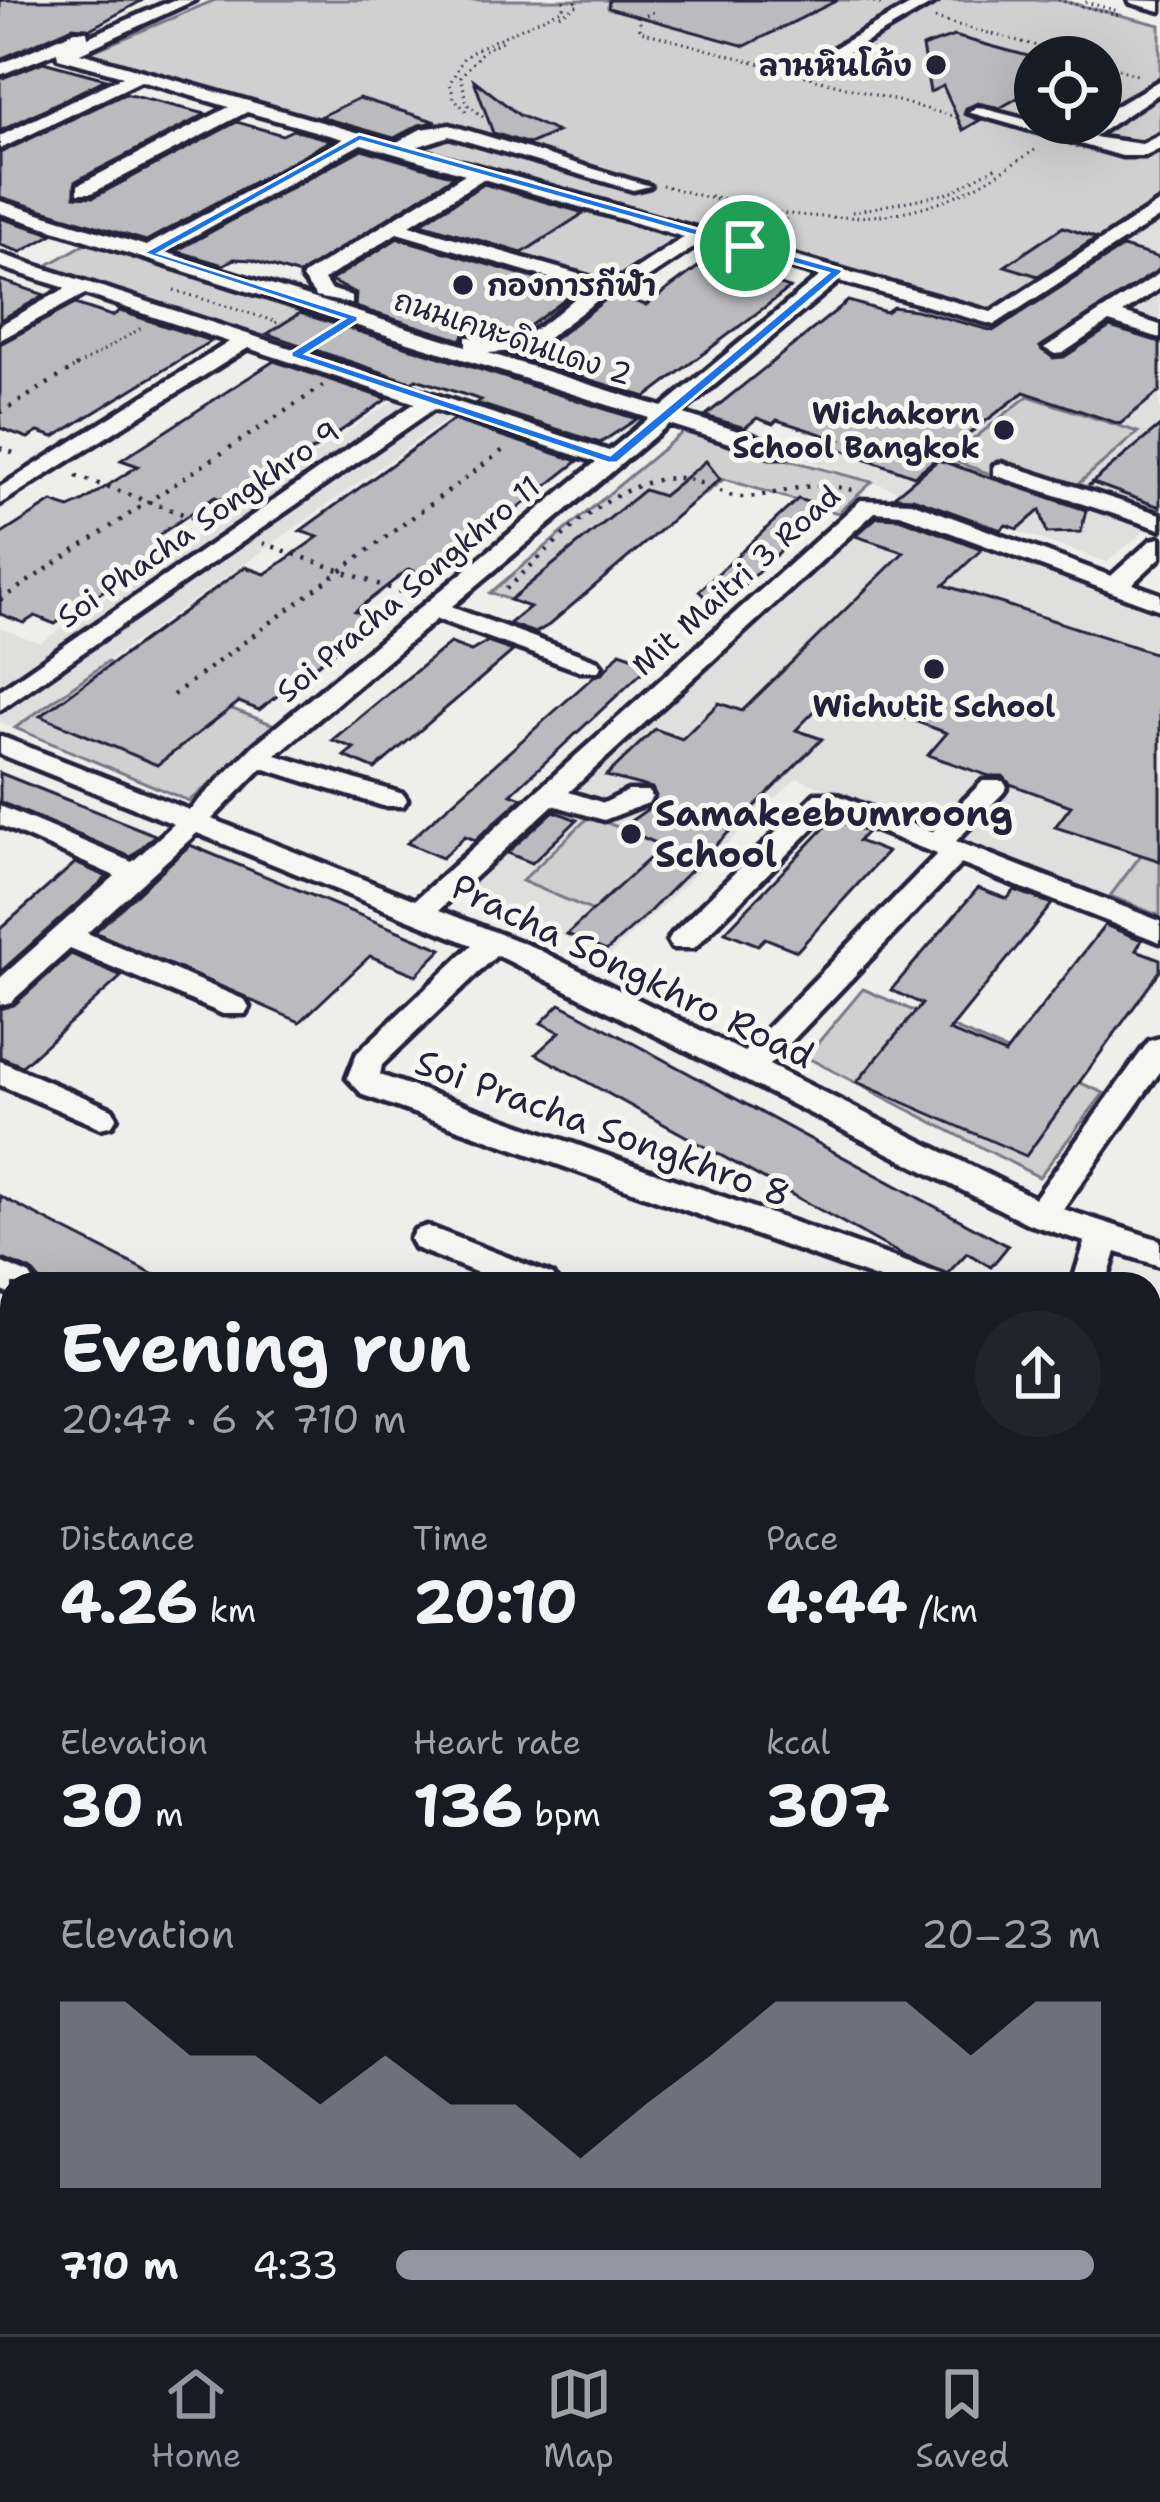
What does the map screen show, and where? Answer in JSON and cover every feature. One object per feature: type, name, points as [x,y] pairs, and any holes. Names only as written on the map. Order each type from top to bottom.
[{"type":"street","points":[[187,0],[66,50],[64,55],[994,319],[1160,208]]},
{"type":"street","points":[[838,51],[931,0]]},
{"type":"street","points":[[1137,0],[1160,6]]},
{"type":"street","points":[[0,70],[159,1]]},
{"type":"street","points":[[0,143],[137,76]]},
{"type":"street","points":[[1122,105],[1160,85]]},
{"type":"street","points":[[85,189],[244,106]]},
{"type":"street","points":[[987,115],[1014,122]]},
{"type":"street","points":[[397,148],[427,133],[450,130],[649,183]]},
{"type":"street","points":[[149,253],[359,137]]},
{"type":"street","points":[[1103,144],[1138,152],[1160,140]]},
{"type":"street","points":[[480,172],[317,272],[312,278],[314,286],[388,314],[510,349],[524,345],[604,288],[630,281],[701,234]]},
{"type":"street","name":"ถนนเคหะดินแดง 2","points":[[0,207],[149,253],[325,336],[663,417],[778,451]]},
{"type":"street","points":[[393,226],[604,288]]},
{"type":"street","points":[[27,269],[89,234]]},
{"type":"street","name":"ถนนเคหะดินแดง 2","points":[[0,260],[248,339],[325,336]]},
{"type":"street","name":"Soi Pracha Songkhro 11","points":[[0,995],[192,823],[257,758],[837,272]]},
{"type":"street","points":[[1055,348],[1160,279]]},
{"type":"street","points":[[0,334],[83,286]]},
{"type":"street","points":[[1106,314],[1160,332]]},
{"type":"street","name":"ถนนเคหะดินแดง 2","points":[[325,336],[346,371],[612,460]]},
{"type":"street","points":[[0,497],[248,339]]},
{"type":"street","name":"Soi Phacha Songkhro 9","points":[[0,703],[433,400]]},
{"type":"street","points":[[1002,470],[1160,522]]},
{"type":"street","name":"Mit Maitri 3 Road","points":[[419,912],[860,512],[877,503],[903,507],[1160,604]]},
{"type":"street","points":[[1114,587],[1160,545]]},
{"type":"street","points":[[436,610],[589,666]]},
{"type":"street","name":"Pracha Songkhro Road","points":[[0,744],[494,942],[571,976],[1041,1215],[1160,1253]]},
{"type":"street","points":[[257,758],[393,800]]},
{"type":"street","points":[[748,1067],[948,847],[993,787]]},
{"type":"street","points":[[549,793],[602,815],[620,811],[638,797]]},
{"type":"street","points":[[683,941],[825,800],[1160,932]]},
{"type":"street","points":[[0,815],[135,874]]},
{"type":"street","points":[[66,936],[234,1007]]},
{"type":"street","name":"Soi Pracha Songkhro 8","points":[[494,942],[368,1061],[363,1078],[374,1087],[897,1272]]},
{"type":"street","points":[[1041,1215],[1160,1049]]},
{"type":"street","points":[[0,1072],[101,1117]]},
{"type":"street","points":[[1093,1272],[1104,1238]]},
{"type":"street","points":[[427,1239],[511,1272]]},
{"type":"path","points":[[564,0],[563,9],[476,49],[450,83],[454,98],[493,126],[467,104],[460,90],[461,76],[483,51],[574,8],[578,5],[574,0]]},
{"type":"path","points":[[852,0],[1014,40]]},
{"type":"path","points":[[862,0],[1014,42]]},
{"type":"path","points":[[1058,0],[1140,20]]},
{"type":"path","points":[[653,12],[640,18],[640,31],[691,41],[958,118],[987,115]]},
{"type":"path","points":[[691,41],[705,35]]},
{"type":"path","points":[[794,71],[809,64]]},
{"type":"path","points":[[1122,72],[1132,77],[1129,82]]},
{"type":"path","points":[[853,88],[867,80]]},
{"type":"path","points":[[649,183],[725,205],[795,213],[885,214],[950,198],[1047,144]]},
{"type":"path","points":[[745,246],[795,213]]},
{"type":"path","points":[[0,413],[167,313]]},
{"type":"path","points":[[0,600],[346,371]]},
{"type":"path","points":[[173,695],[528,432]]},
{"type":"path","points":[[506,589],[624,491],[651,478],[696,479],[738,498],[808,483],[838,483],[877,503]]},
{"type":"shaded area","points":[[215,0],[1058,0],[1160,25],[1160,208],[1000,325],[86,54]]},
{"type":"shaded area","points":[[462,174],[701,241],[627,297],[379,223]]},
{"type":"shaded area","name":"Wichakorn School Bangkok","points":[[1160,208],[1160,519],[1107,562],[805,459]]},
{"type":"shaded area","points":[[92,240],[344,319],[293,350],[43,268]]},
{"type":"shaded area","points":[[1028,396],[1138,432],[1061,499],[948,459]]},
{"type":"shaded area","points":[[395,399],[449,418],[14,728],[0,722],[0,628],[40,643]]},
{"type":"shaded area","points":[[683,432],[872,482],[838,513],[724,479],[549,613],[490,593]]},
{"type":"shaded area","name":"Wichutit School","points":[[883,510],[1160,615],[1160,916],[797,778],[609,956],[460,890]]},
{"type":"shaded area","points":[[107,662],[280,727],[189,801],[15,728]]},
{"type":"shaded area","points":[[590,816],[665,846],[598,913],[522,881]]},
{"type":"shaded area","points":[[1160,830],[1160,916],[1110,896]]},
{"type":"shaded area","points":[[863,989],[1104,1093],[1039,1177],[806,1057]]},
{"type":"building","points":[[0,0],[143,0],[90,29],[73,27],[0,59]]},
{"type":"building","points":[[609,0],[838,0],[745,46],[608,8]]},
{"type":"building","points":[[954,36],[1014,52],[1014,100],[1000,108],[978,103],[966,108],[964,114],[980,120],[963,130],[943,86],[930,92],[922,47]]},
{"type":"building","points":[[43,62],[106,79],[0,131],[0,79]]},
{"type":"building","points":[[474,80],[519,115],[557,132],[529,144],[493,133]]},
{"type":"building","points":[[125,94],[206,114],[76,181],[75,196],[94,197],[237,122],[282,135],[293,130],[331,140],[146,241],[0,197],[0,153]]},
{"type":"building","points":[[359,98],[437,122],[394,138],[320,117]]},
{"type":"building","points":[[362,149],[454,176],[299,275],[252,260],[234,259],[223,265],[176,251]]},
{"type":"building","points":[[484,184],[584,213],[522,253],[421,223]]},
{"type":"building","points":[[0,218],[53,234],[21,252],[0,245]]},
{"type":"building","points":[[1063,227],[1096,238],[1038,276],[1005,266]]},
{"type":"building","name":"กองการกีฬา","points":[[398,238],[577,291],[524,330],[500,337],[466,332],[461,340],[355,307],[356,293],[330,281]]},
{"type":"building","points":[[1123,247],[1160,258],[1160,269],[1040,347],[1053,358],[1064,357],[1110,327],[1160,342],[1160,391],[1120,424],[1024,392],[914,476],[831,446],[840,440],[777,420],[773,424],[757,418],[745,428],[705,416],[848,301],[886,312],[893,307],[916,310],[993,331]]},
{"type":"building","points":[[713,256],[760,272],[753,277],[790,288],[646,397],[512,356],[535,354],[605,300],[617,296],[646,305]]},
{"type":"building","points":[[0,280],[45,295],[0,320]]},
{"type":"building","points":[[75,304],[112,316],[120,311],[211,341],[54,437],[38,432],[28,438],[0,428],[0,344]]},
{"type":"building","points":[[300,313],[637,419],[600,443],[476,403],[481,400],[267,334]]},
{"type":"building","points":[[274,361],[387,399],[235,504],[215,497],[156,537],[173,543],[55,624],[35,616],[24,623],[0,614],[0,535],[52,502],[69,508],[84,501],[138,466],[121,460]]},
{"type":"building","points":[[453,420],[578,461],[430,577],[409,569],[355,611],[376,619],[259,710],[239,702],[157,765],[40,716],[245,567],[265,574],[318,537],[300,531]]},
{"type":"building","points":[[1160,426],[1160,507],[1093,483],[1088,486]]},
{"type":"building","points":[[938,460],[1086,510],[1081,532],[1047,533],[1040,510],[1018,529],[1006,525],[1001,530],[913,498],[893,497]]},
{"type":"building","points":[[706,461],[720,479],[549,625],[535,633],[509,624],[530,607],[510,600],[644,490],[663,496]]},
{"type":"building","points":[[798,499],[826,508],[718,610],[699,591]]},
{"type":"building","points":[[877,517],[899,518],[982,549],[944,585],[1160,655],[1160,861],[1055,827],[1071,806],[1010,784],[1003,776],[989,776],[928,755],[947,733],[834,691],[796,730],[822,739],[640,921],[606,951],[567,934],[663,846],[621,828],[652,806],[656,796],[652,788],[606,776],[655,729],[682,739],[719,703],[742,711],[904,552],[855,536]]},
{"type":"building","points":[[487,642],[513,651],[375,769],[344,756],[354,748],[332,740],[450,643],[471,651]]},
{"type":"building","points":[[620,652],[652,663],[511,794],[522,798],[475,840],[465,836],[442,858],[407,843],[594,676],[602,674]]},
{"type":"building","points":[[0,773],[155,835],[131,857],[0,802]]},
{"type":"building","points":[[554,811],[577,820],[532,863],[507,853]]},
{"type":"building","points":[[833,819],[867,832],[858,841],[887,852],[797,951],[765,938],[758,945],[725,932]]},
{"type":"building","points":[[190,845],[442,949],[416,975],[370,956],[300,1022],[95,932]]},
{"type":"building","points":[[75,863],[107,877],[0,972],[0,929]]},
{"type":"building","points":[[978,888],[1007,899],[1015,890],[1052,904],[949,1031],[1005,1054],[1105,925],[1142,940],[1136,950],[1160,959],[1160,971],[1026,1156],[857,1082],[922,1004],[891,990]]},
{"type":"building","points":[[71,954],[122,976],[22,1066],[0,1057],[0,1009],[14,1005]]},
{"type":"building","points":[[560,1004],[1008,1246],[991,1267],[967,1253],[949,1272],[904,1256],[536,1054],[560,1032],[541,1023]]},
{"type":"building","points":[[0,1196],[149,1272],[33,1272],[0,1258]]},
{"type":"place","name":"ลานหินโค้ง","points":[[936,65]]},
{"type":"place","name":"กองการกีฬา","points":[[463,285]]},
{"type":"place","name":"Wichakorn School Bangkok","points":[[1004,430]]},
{"type":"place","name":"Wichutit School","points":[[934,669]]},
{"type":"place","name":"Samakeebumroong School","points":[[631,834]]},
{"type":"route","points":[[359,137],[745,246],[837,272],[612,460],[296,355],[354,318],[149,253],[359,137]]}]
